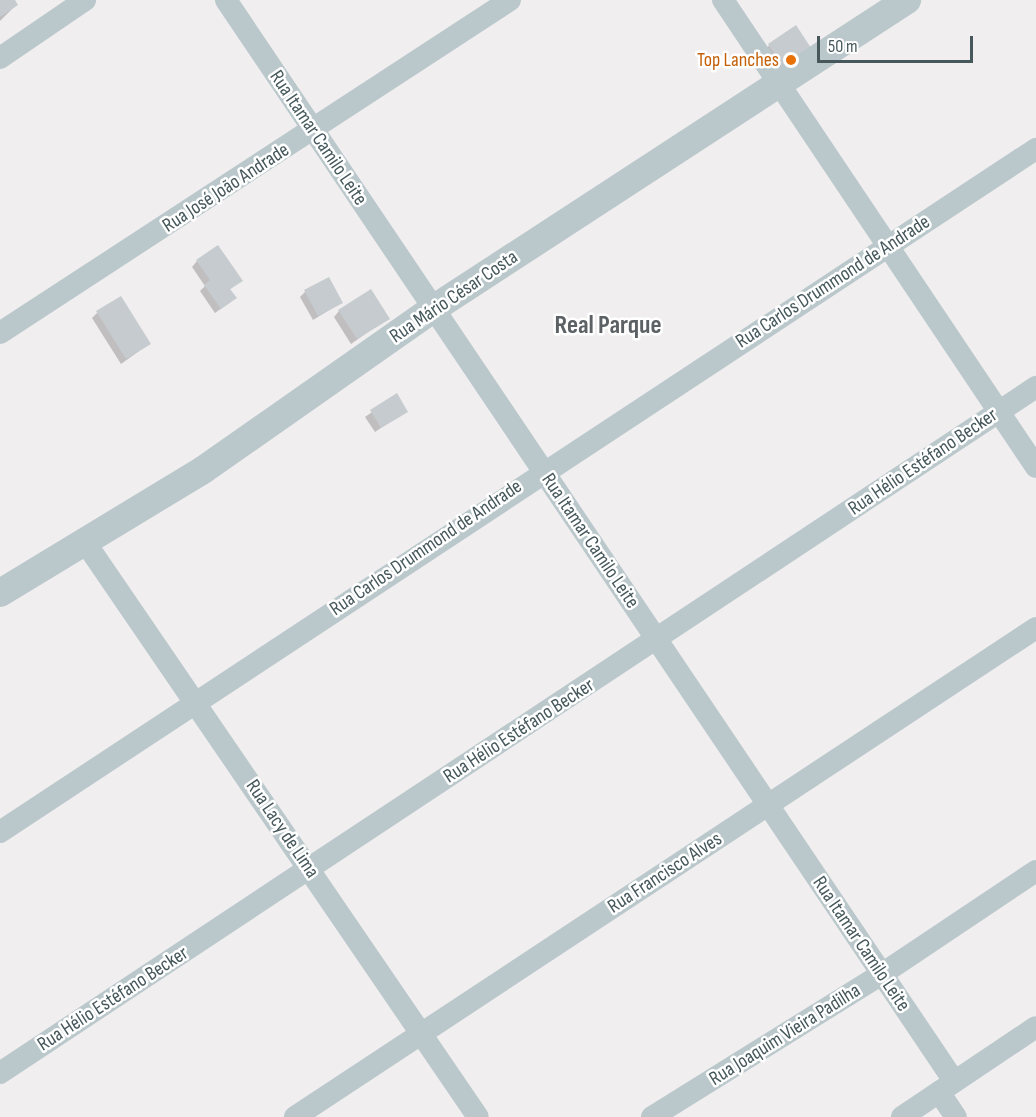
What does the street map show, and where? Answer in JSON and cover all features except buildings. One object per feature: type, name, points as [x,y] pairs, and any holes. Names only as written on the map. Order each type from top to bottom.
[{"type":"street","points":[[0,58],[85,0]]},
{"type":"street","name":"Rua Itamar Camilo Leite","points":[[226,0],[882,974],[946,1087],[956,1117]]},
{"type":"street","name":"Rua José João Andrade","points":[[0,333],[313,132],[510,0]]},
{"type":"street","points":[[723,0],[886,247],[1036,467]]},
{"type":"street","name":"Rua Mário César Costa","points":[[0,592],[203,470],[433,309],[780,85],[907,0]]},
{"type":"street","name":"Rua Carlos Drummond de Andrade","points":[[0,832],[542,471],[1036,149]]},
{"type":"street","name":"Rua Hélio Estéfano Becker","points":[[0,1073],[1036,387]]},
{"type":"street","name":"Rua Lacy de Lima","points":[[85,542],[478,1117]]},
{"type":"street","name":"Rua Francisco Alves","points":[[295,1117],[1036,628]]},
{"type":"street","name":"Rua Joaquim Vieira Padilha","points":[[652,1117],[882,974],[1036,871]]},
{"type":"street","points":[[902,1117],[1036,1027]]},
{"type":"place","name":"Top Lanches","points":[[791,60]]},
{"type":"district","name":"Real Parque","points":[[608,326]]}]
